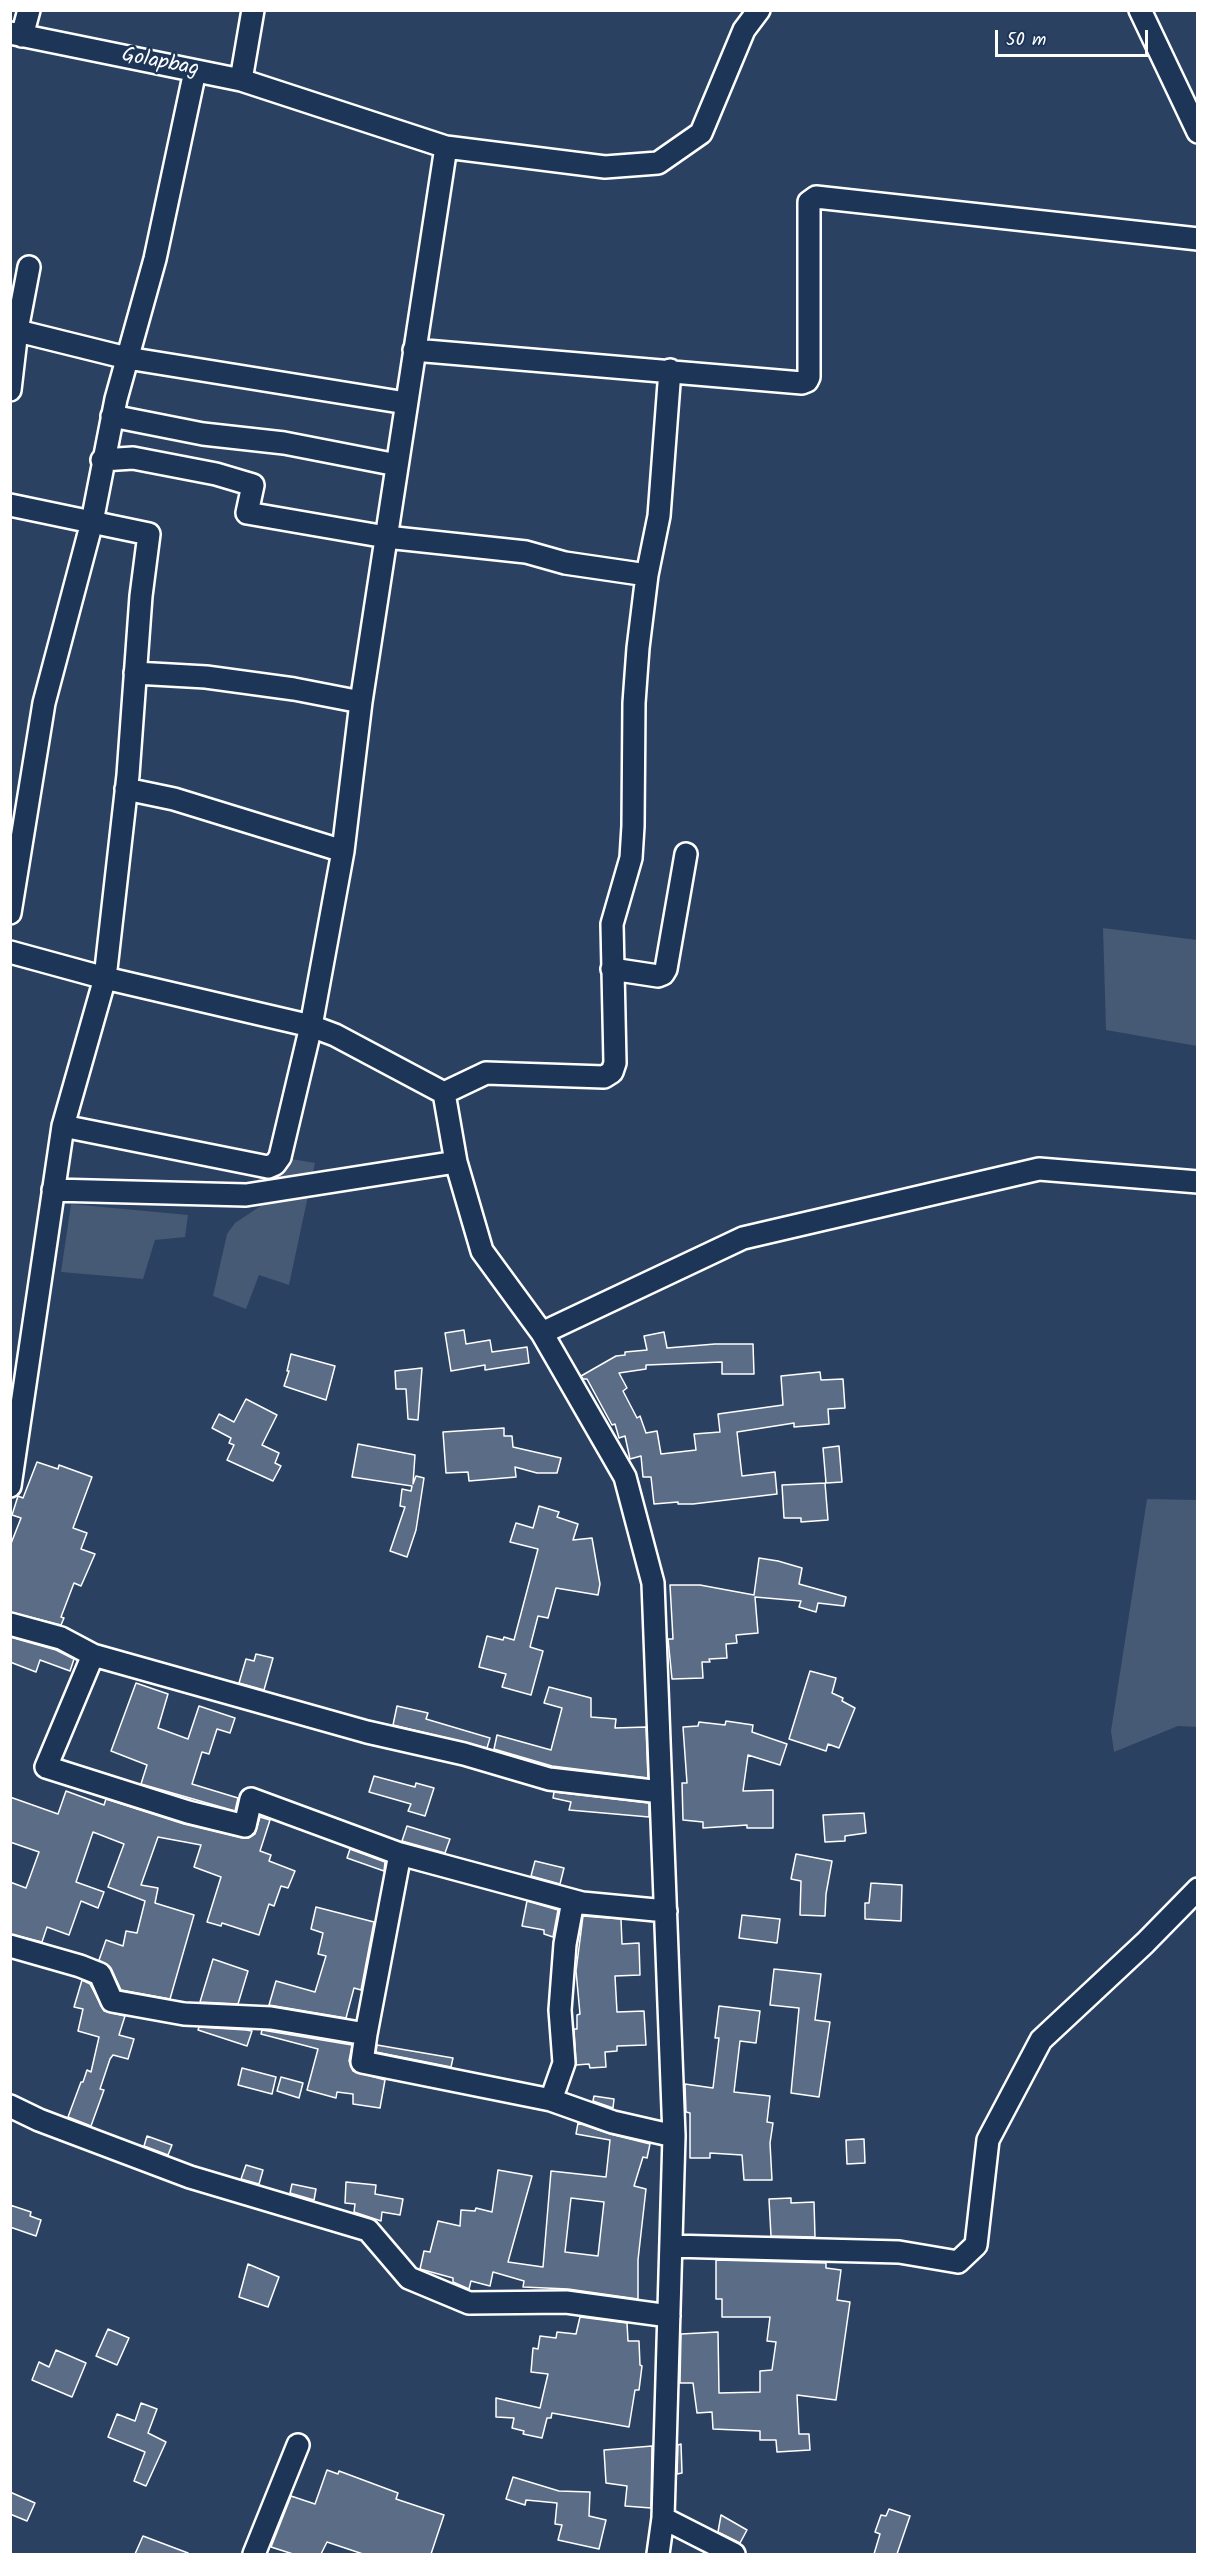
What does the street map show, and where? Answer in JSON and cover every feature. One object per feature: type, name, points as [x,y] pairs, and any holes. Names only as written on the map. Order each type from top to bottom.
[{"type":"street","points":[[16,35],[29,10]]},
{"type":"street","points":[[241,80],[253,10]]},
{"type":"street","name":"Golapbag","points":[[16,35],[241,80],[446,147],[605,167],[658,163],[701,132],[744,30],[759,10]]},
{"type":"street","points":[[1140,10],[1197,132]]},
{"type":"street","points":[[10,913],[44,704],[92,522],[112,416],[155,259],[195,71]]},
{"type":"street","points":[[63,1126],[268,1167],[275,1164],[280,1157],[311,1026],[343,851],[361,702],[446,147]]},
{"type":"street","points":[[414,350],[669,370],[802,384],[809,376],[809,202],[816,196],[1197,239]]},
{"type":"street","points":[[10,390],[14,330],[29,267]]},
{"type":"street","points":[[14,330],[127,358],[406,402]]},
{"type":"street","points":[[444,1094],[486,1073],[604,1077],[612,1072],[615,1063],[612,924],[631,858],[634,703],[647,575],[659,516],[669,370]]},
{"type":"street","points":[[112,416],[203,434],[284,443],[397,465]]},
{"type":"street","points":[[102,460],[133,458],[216,474],[253,485],[247,513],[386,537],[526,552],[565,562],[647,575]]},
{"type":"street","points":[[10,505],[149,534],[141,596],[126,789],[105,978],[63,1126],[10,1486]]},
{"type":"street","points":[[135,673],[206,677],[294,689],[361,702]]},
{"type":"street","points":[[126,789],[174,799],[343,851]]},
{"type":"street","points":[[612,969],[658,976],[663,974],[666,969],[686,854]]},
{"type":"street","points":[[10,952],[105,978],[311,1026],[335,1035],[444,1094]]},
{"type":"street","points":[[444,1094],[456,1162],[482,1251],[542,1333],[625,1477],[653,1583],[674,2136],[663,2518],[657,2554]]},
{"type":"street","points":[[53,1190],[246,1195],[456,1162]]},
{"type":"street","points":[[542,1333],[743,1238],[1039,1169],[1197,1182]]},
{"type":"street","points":[[10,1624],[61,1638],[93,1654],[367,1732],[464,1754],[549,1779],[661,1792]]},
{"type":"street","points":[[93,1654],[46,1767],[188,1812],[245,1826],[251,1799],[400,1854],[573,1901],[666,1911]]},
{"type":"street","points":[[400,1854],[362,2062],[551,2100],[614,2122],[674,2136]]},
{"type":"street","points":[[671,2246],[899,2252],[958,2262],[976,2245],[988,2140],[1041,2040],[1145,1943],[1197,1889]]},
{"type":"street","points":[[551,2100],[564,2063],[560,2010],[564,1944],[573,1901]]},
{"type":"street","points":[[10,1946],[100,1974],[111,2001],[184,2014],[271,2018],[366,2034]]},
{"type":"street","points":[[10,2106],[39,2120],[190,2177],[368,2230],[409,2278],[469,2303],[566,2302],[669,2316]]},
{"type":"street","points":[[254,2554],[298,2445]]},
{"type":"street","points":[[663,2518],[734,2554]]},
{"type":"shaded area","points":[[1103,928],[1197,940],[1197,1046],[1106,1030]]},
{"type":"shaded area","points":[[280,1157],[315,1163],[289,1285],[259,1275],[246,1309],[213,1296],[227,1234],[235,1223],[265,1203],[258,1179]]},
{"type":"shaded area","points":[[71,1204],[188,1215],[185,1237],[155,1240],[143,1279],[61,1272]]},
{"type":"shaded area","points":[[1147,1499],[1197,1500],[1197,1727],[1178,1726],[1114,1752],[1111,1731]]},
{"type":"building","points":[[464,1330],[466,1344],[490,1340],[492,1352],[527,1347],[529,1363],[485,1370],[485,1365],[451,1371],[445,1333]]},
{"type":"building","points":[[664,1332],[667,1348],[753,1344],[754,1374],[722,1374],[722,1362],[646,1365],[646,1369],[619,1373],[627,1388],[623,1391],[637,1418],[640,1416],[646,1433],[657,1431],[661,1454],[696,1450],[694,1434],[720,1432],[718,1414],[783,1405],[781,1376],[820,1372],[821,1380],[843,1379],[845,1408],[828,1409],[829,1424],[794,1427],[794,1423],[737,1432],[742,1476],[775,1472],[777,1494],[693,1504],[678,1504],[678,1502],[654,1504],[651,1477],[643,1477],[641,1456],[630,1459],[625,1436],[619,1438],[615,1424],[612,1425],[587,1379],[581,1376],[616,1356],[625,1355],[625,1352],[647,1350],[644,1336]]},
{"type":"building","points":[[291,1354],[335,1366],[326,1400],[284,1386]]},
{"type":"building","points":[[422,1368],[418,1420],[408,1419],[406,1389],[396,1389],[395,1371]]},
{"type":"building","points":[[246,1399],[277,1415],[262,1445],[279,1453],[275,1463],[281,1466],[273,1481],[227,1460],[234,1445],[229,1443],[231,1438],[212,1428],[219,1414],[234,1422]]},
{"type":"building","points":[[504,1428],[504,1436],[512,1436],[513,1447],[561,1458],[557,1473],[537,1473],[515,1467],[516,1477],[469,1481],[468,1472],[446,1473],[443,1432]]},
{"type":"building","points":[[358,1444],[415,1455],[413,1484],[416,1476],[424,1478],[416,1530],[407,1557],[390,1551],[405,1507],[400,1506],[402,1489],[411,1491],[412,1486],[352,1477]]},
{"type":"building","points":[[839,1446],[842,1482],[826,1483],[823,1448]]},
{"type":"building","points":[[37,1462],[58,1469],[59,1465],[92,1477],[73,1528],[87,1533],[81,1549],[95,1554],[81,1586],[74,1583],[61,1617],[64,1618],[61,1625],[10,1612],[10,1546],[21,1518],[12,1515],[18,1496],[23,1498]]},
{"type":"building","points":[[825,1483],[828,1520],[801,1522],[801,1518],[784,1518],[782,1485]]},
{"type":"building","points":[[539,1506],[559,1512],[557,1517],[578,1524],[573,1540],[592,1538],[600,1584],[598,1595],[556,1588],[548,1618],[538,1616],[530,1647],[543,1651],[531,1695],[502,1687],[506,1674],[479,1667],[487,1636],[514,1640],[538,1549],[510,1542],[516,1523],[533,1528]]},
{"type":"building","points":[[759,1558],[802,1568],[799,1584],[846,1597],[844,1606],[818,1603],[816,1612],[799,1607],[801,1601],[755,1597],[758,1633],[736,1635],[737,1643],[726,1644],[727,1658],[709,1659],[710,1662],[702,1662],[703,1678],[672,1679],[668,1639],[673,1639],[670,1585],[700,1585],[754,1595]]},
{"type":"building","points":[[10,1637],[56,1650],[74,1659],[70,1671],[40,1660],[36,1672],[10,1662]]},
{"type":"building","points":[[256,1654],[273,1658],[264,1690],[239,1683],[246,1659],[254,1661]]},
{"type":"building","points":[[810,1671],[836,1678],[832,1693],[843,1698],[842,1701],[855,1708],[839,1748],[828,1744],[826,1751],[789,1739]]},
{"type":"building","points":[[136,1683],[168,1694],[158,1728],[188,1739],[199,1706],[235,1718],[230,1733],[217,1729],[209,1754],[202,1752],[192,1784],[238,1798],[235,1811],[141,1784],[147,1765],[111,1751]]},
{"type":"building","points":[[549,1687],[591,1698],[591,1717],[616,1719],[615,1728],[646,1727],[648,1778],[552,1766],[494,1749],[497,1735],[551,1750],[562,1708],[544,1703]]},
{"type":"building","points":[[397,1706],[428,1713],[426,1719],[490,1738],[487,1748],[393,1725]]},
{"type":"building","points":[[726,1721],[753,1725],[752,1732],[787,1744],[780,1765],[748,1755],[743,1791],[773,1790],[773,1828],[747,1828],[747,1825],[703,1828],[703,1822],[683,1820],[682,1783],[687,1783],[683,1727],[698,1726],[699,1722],[725,1725]]},
{"type":"building","points":[[374,1776],[415,1787],[416,1783],[434,1788],[425,1816],[408,1811],[411,1804],[369,1792]]},
{"type":"building","points":[[66,1791],[104,1805],[106,1799],[184,1824],[242,1838],[249,1838],[255,1834],[260,1817],[270,1820],[260,1851],[271,1855],[269,1861],[295,1871],[288,1888],[281,1886],[274,1906],[269,1904],[259,1935],[222,1923],[221,1926],[207,1922],[221,1877],[194,1867],[201,1845],[158,1837],[141,1885],[158,1888],[155,1903],[194,1915],[170,1999],[121,1990],[111,1968],[99,1960],[106,1940],[123,1946],[126,1931],[137,1933],[145,1901],[108,1887],[124,1844],[93,1832],[76,1882],[104,1892],[98,1908],[81,1901],[69,1935],[47,1927],[42,1942],[10,1934],[10,1882],[26,1888],[39,1852],[10,1842],[10,1797],[58,1814]]},
{"type":"building","points":[[554,1792],[649,1803],[649,1817],[569,1810],[571,1802],[553,1798]]},
{"type":"building","points":[[864,1813],[866,1833],[845,1836],[845,1841],[825,1842],[823,1815]]},
{"type":"building","points":[[407,1826],[450,1839],[445,1853],[402,1841]]},
{"type":"building","points":[[350,1849],[385,1862],[384,1871],[347,1858]]},
{"type":"building","points":[[796,1854],[832,1861],[825,1916],[800,1915],[801,1881],[791,1879]]},
{"type":"building","points":[[535,1861],[564,1868],[560,1884],[531,1876]]},
{"type":"building","points":[[871,1883],[902,1885],[901,1921],[865,1919],[865,1903],[869,1903]]},
{"type":"building","points":[[527,1901],[558,1910],[553,1937],[544,1934],[544,1930],[522,1926]]},
{"type":"building","points":[[316,1907],[374,1922],[361,1990],[354,1988],[346,2018],[269,2005],[276,1981],[315,1992],[326,1956],[318,1954],[323,1933],[311,1929]]},
{"type":"building","points":[[742,1915],[780,1919],[777,1943],[739,1938]]},
{"type":"building","points":[[583,1916],[621,1919],[622,1944],[639,1943],[640,1975],[615,1976],[617,2012],[644,2011],[646,2045],[617,2046],[617,2051],[605,2052],[606,2067],[590,2068],[589,2064],[576,2065],[574,2029],[577,2029],[577,2015],[580,2014],[576,1971]]},
{"type":"building","points":[[213,1959],[248,1971],[238,2004],[200,2002]]},
{"type":"building","points":[[774,1969],[821,1974],[815,2020],[830,2022],[819,2097],[791,2093],[799,2008],[770,2005]]},
{"type":"building","points":[[82,1980],[90,1984],[104,2011],[125,2016],[119,2035],[134,2039],[128,2059],[113,2055],[110,2059],[100,2089],[104,2090],[91,2126],[68,2117],[87,2070],[91,2072],[99,2037],[78,2031],[83,2009],[74,2007]]},
{"type":"building","points":[[719,2006],[760,2011],[756,2043],[740,2041],[734,2092],[770,2096],[767,2122],[773,2123],[770,2143],[772,2180],[744,2180],[742,2155],[710,2153],[710,2158],[690,2158],[690,2113],[686,2112],[685,2084],[713,2088],[719,2038],[715,2038]]},
{"type":"building","points":[[199,2027],[252,2031],[247,2046],[198,2030]]},
{"type":"building","points":[[262,2030],[352,2045],[349,2061],[353,2071],[385,2080],[380,2108],[353,2104],[353,2094],[337,2092],[336,2098],[307,2090],[318,2049],[261,2034]]},
{"type":"building","points":[[377,2045],[453,2058],[451,2067],[376,2052]]},
{"type":"building","points":[[242,2068],[276,2077],[272,2094],[238,2085]]},
{"type":"building","points":[[281,2077],[303,2083],[299,2098],[277,2091]]},
{"type":"building","points":[[594,2096],[614,2099],[613,2108],[593,2101]]},
{"type":"building","points":[[578,2123],[650,2144],[647,2158],[643,2157],[634,2186],[646,2189],[638,2260],[638,2299],[568,2289],[523,2287],[524,2281],[493,2272],[490,2286],[471,2281],[469,2289],[453,2282],[453,2278],[420,2269],[424,2251],[430,2252],[438,2221],[460,2226],[461,2210],[475,2211],[476,2208],[492,2212],[498,2170],[532,2176],[508,2262],[543,2267],[551,2171],[606,2177],[610,2140],[576,2134]],"holes":[[[571,2198],[604,2202],[598,2256],[565,2252]]]},
{"type":"building","points":[[147,2136],[172,2145],[168,2155],[144,2146]]},
{"type":"building","points":[[864,2139],[865,2163],[847,2164],[846,2140]]},
{"type":"building","points":[[246,2165],[263,2170],[259,2184],[241,2179]]},
{"type":"building","points":[[346,2182],[376,2185],[375,2194],[403,2199],[400,2215],[382,2212],[381,2221],[354,2212],[355,2204],[345,2203]]},
{"type":"building","points":[[292,2184],[316,2189],[314,2200],[290,2193]]},
{"type":"building","points":[[791,2198],[791,2203],[814,2202],[815,2237],[771,2236],[769,2199]]},
{"type":"building","points":[[10,2205],[31,2212],[30,2216],[41,2220],[36,2236],[10,2227]]},
{"type":"building","points":[[716,2260],[826,2263],[826,2268],[841,2270],[837,2300],[850,2302],[836,2400],[797,2395],[799,2434],[809,2434],[810,2450],[777,2452],[776,2440],[760,2440],[760,2431],[713,2429],[712,2412],[697,2413],[693,2383],[680,2383],[681,2334],[718,2332],[719,2393],[760,2392],[760,2371],[772,2370],[776,2342],[767,2341],[770,2317],[722,2317],[722,2299],[716,2299]]},
{"type":"building","points":[[248,2264],[279,2277],[268,2307],[239,2297]]},
{"type":"building","points":[[580,2317],[627,2323],[628,2341],[639,2341],[640,2365],[642,2366],[639,2390],[635,2390],[629,2427],[552,2413],[551,2418],[547,2418],[542,2438],[523,2434],[524,2431],[512,2428],[514,2418],[496,2417],[496,2398],[540,2408],[548,2374],[531,2372],[533,2348],[538,2349],[540,2336],[556,2338],[557,2332],[576,2334]]},
{"type":"building","points":[[108,2329],[129,2338],[117,2365],[96,2356]]},
{"type":"building","points":[[56,2350],[86,2363],[72,2397],[32,2380],[39,2362],[49,2367]]},
{"type":"building","points":[[141,2403],[157,2409],[148,2433],[166,2442],[146,2486],[134,2481],[145,2452],[108,2437],[117,2414],[135,2421]]},
{"type":"building","points":[[681,2444],[682,2473],[677,2474],[678,2445]]},
{"type":"building","points":[[652,2446],[651,2508],[625,2506],[627,2486],[606,2483],[604,2450]]},
{"type":"building","points":[[327,2470],[338,2474],[339,2471],[398,2493],[396,2499],[444,2515],[431,2554],[363,2554],[327,2542],[321,2554],[293,2554],[271,2547],[291,2496],[315,2504]]},
{"type":"building","points":[[513,2477],[559,2491],[590,2492],[589,2516],[606,2520],[599,2549],[558,2540],[562,2525],[555,2524],[557,2503],[526,2500],[525,2505],[506,2499]]},
{"type":"building","points":[[10,2492],[35,2503],[27,2521],[10,2514]]},
{"type":"building","points":[[889,2509],[910,2516],[897,2554],[874,2554],[880,2534],[875,2532],[881,2515],[886,2516]]},
{"type":"building","points":[[721,2515],[747,2530],[740,2543],[718,2532]]},
{"type":"building","points":[[143,2536],[188,2553],[188,2554],[135,2554]]}]
